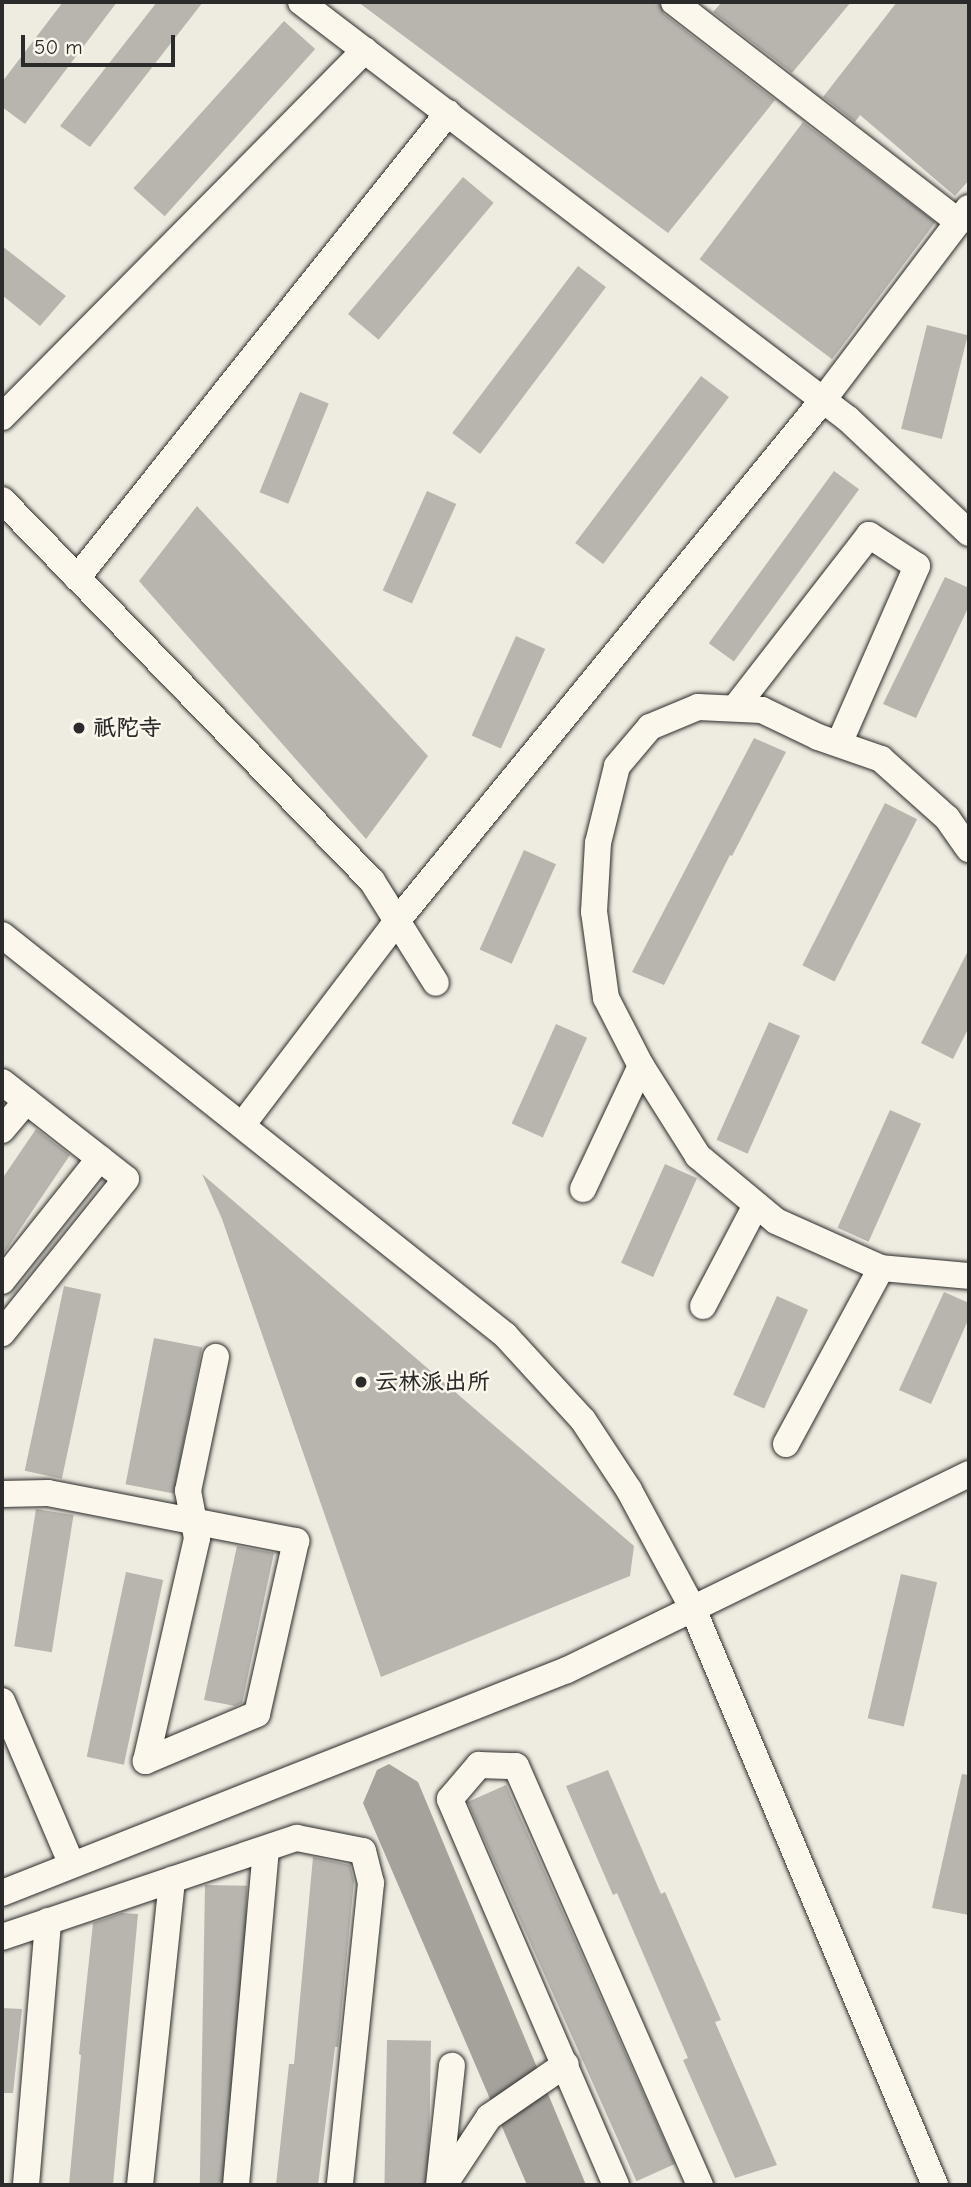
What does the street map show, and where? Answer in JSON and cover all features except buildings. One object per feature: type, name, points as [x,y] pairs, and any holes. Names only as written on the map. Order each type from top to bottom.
[{"type":"street","points":[[302,2],[848,419],[969,533]]},
{"type":"street","points":[[243,1124],[397,921],[823,400],[964,215],[674,2]]},
{"type":"street","points":[[2,417],[365,50]]},
{"type":"street","points":[[77,578],[448,113]]},
{"type":"street","points":[[2,500],[372,881],[436,983]]},
{"type":"street","points":[[735,708],[869,535],[917,566],[839,744]]},
{"type":"street","points":[[969,849],[947,818],[881,759],[839,744],[762,710],[698,706],[650,727],[617,766],[597,843],[594,912],[606,998],[641,1066],[698,1156],[776,1221],[881,1268],[969,1276]]},
{"type":"street","points":[[2,935],[505,1335],[583,1420],[629,1490],[694,1609],[935,2185]]},
{"type":"street","points":[[583,1189],[641,1066]]},
{"type":"street","points":[[2,1082],[126,1179],[10,1304],[2,1333]]},
{"type":"street","points":[[2,1130],[26,1101]]},
{"type":"street","points":[[2,1280],[100,1158]]},
{"type":"street","points":[[703,1306],[757,1205]]},
{"type":"street","points":[[786,1444],[881,1268]]},
{"type":"street","points":[[2,1494],[48,1493],[194,1520],[296,1541],[257,1714],[146,1761],[197,1538],[194,1520],[188,1491],[216,1357]]},
{"type":"street","points":[[2,1893],[567,1670],[969,1475]]},
{"type":"street","points":[[2,1701],[72,1865]]},
{"type":"street","points":[[616,2185],[560,2068],[450,1800],[479,1765],[516,1766],[700,2185]]},
{"type":"street","points":[[2,1937],[297,1838],[363,1851],[371,1883],[340,2185]]},
{"type":"street","points":[[236,2185],[266,1849]]},
{"type":"street","points":[[140,2185],[172,1880]]},
{"type":"street","points":[[26,2185],[48,1921]]},
{"type":"street","points":[[441,2185],[452,2066]]},
{"type":"street","points":[[441,2185],[489,2117],[560,2068]]},
{"type":"shaded area","points":[[389,1764],[418,1782],[586,2185],[527,2185],[363,1803],[377,1770]]},
{"type":"place","name":"祇陀寺","points":[[79,728]]},
{"type":"place","name":"云林派出所","points":[[361,1382]]}]
